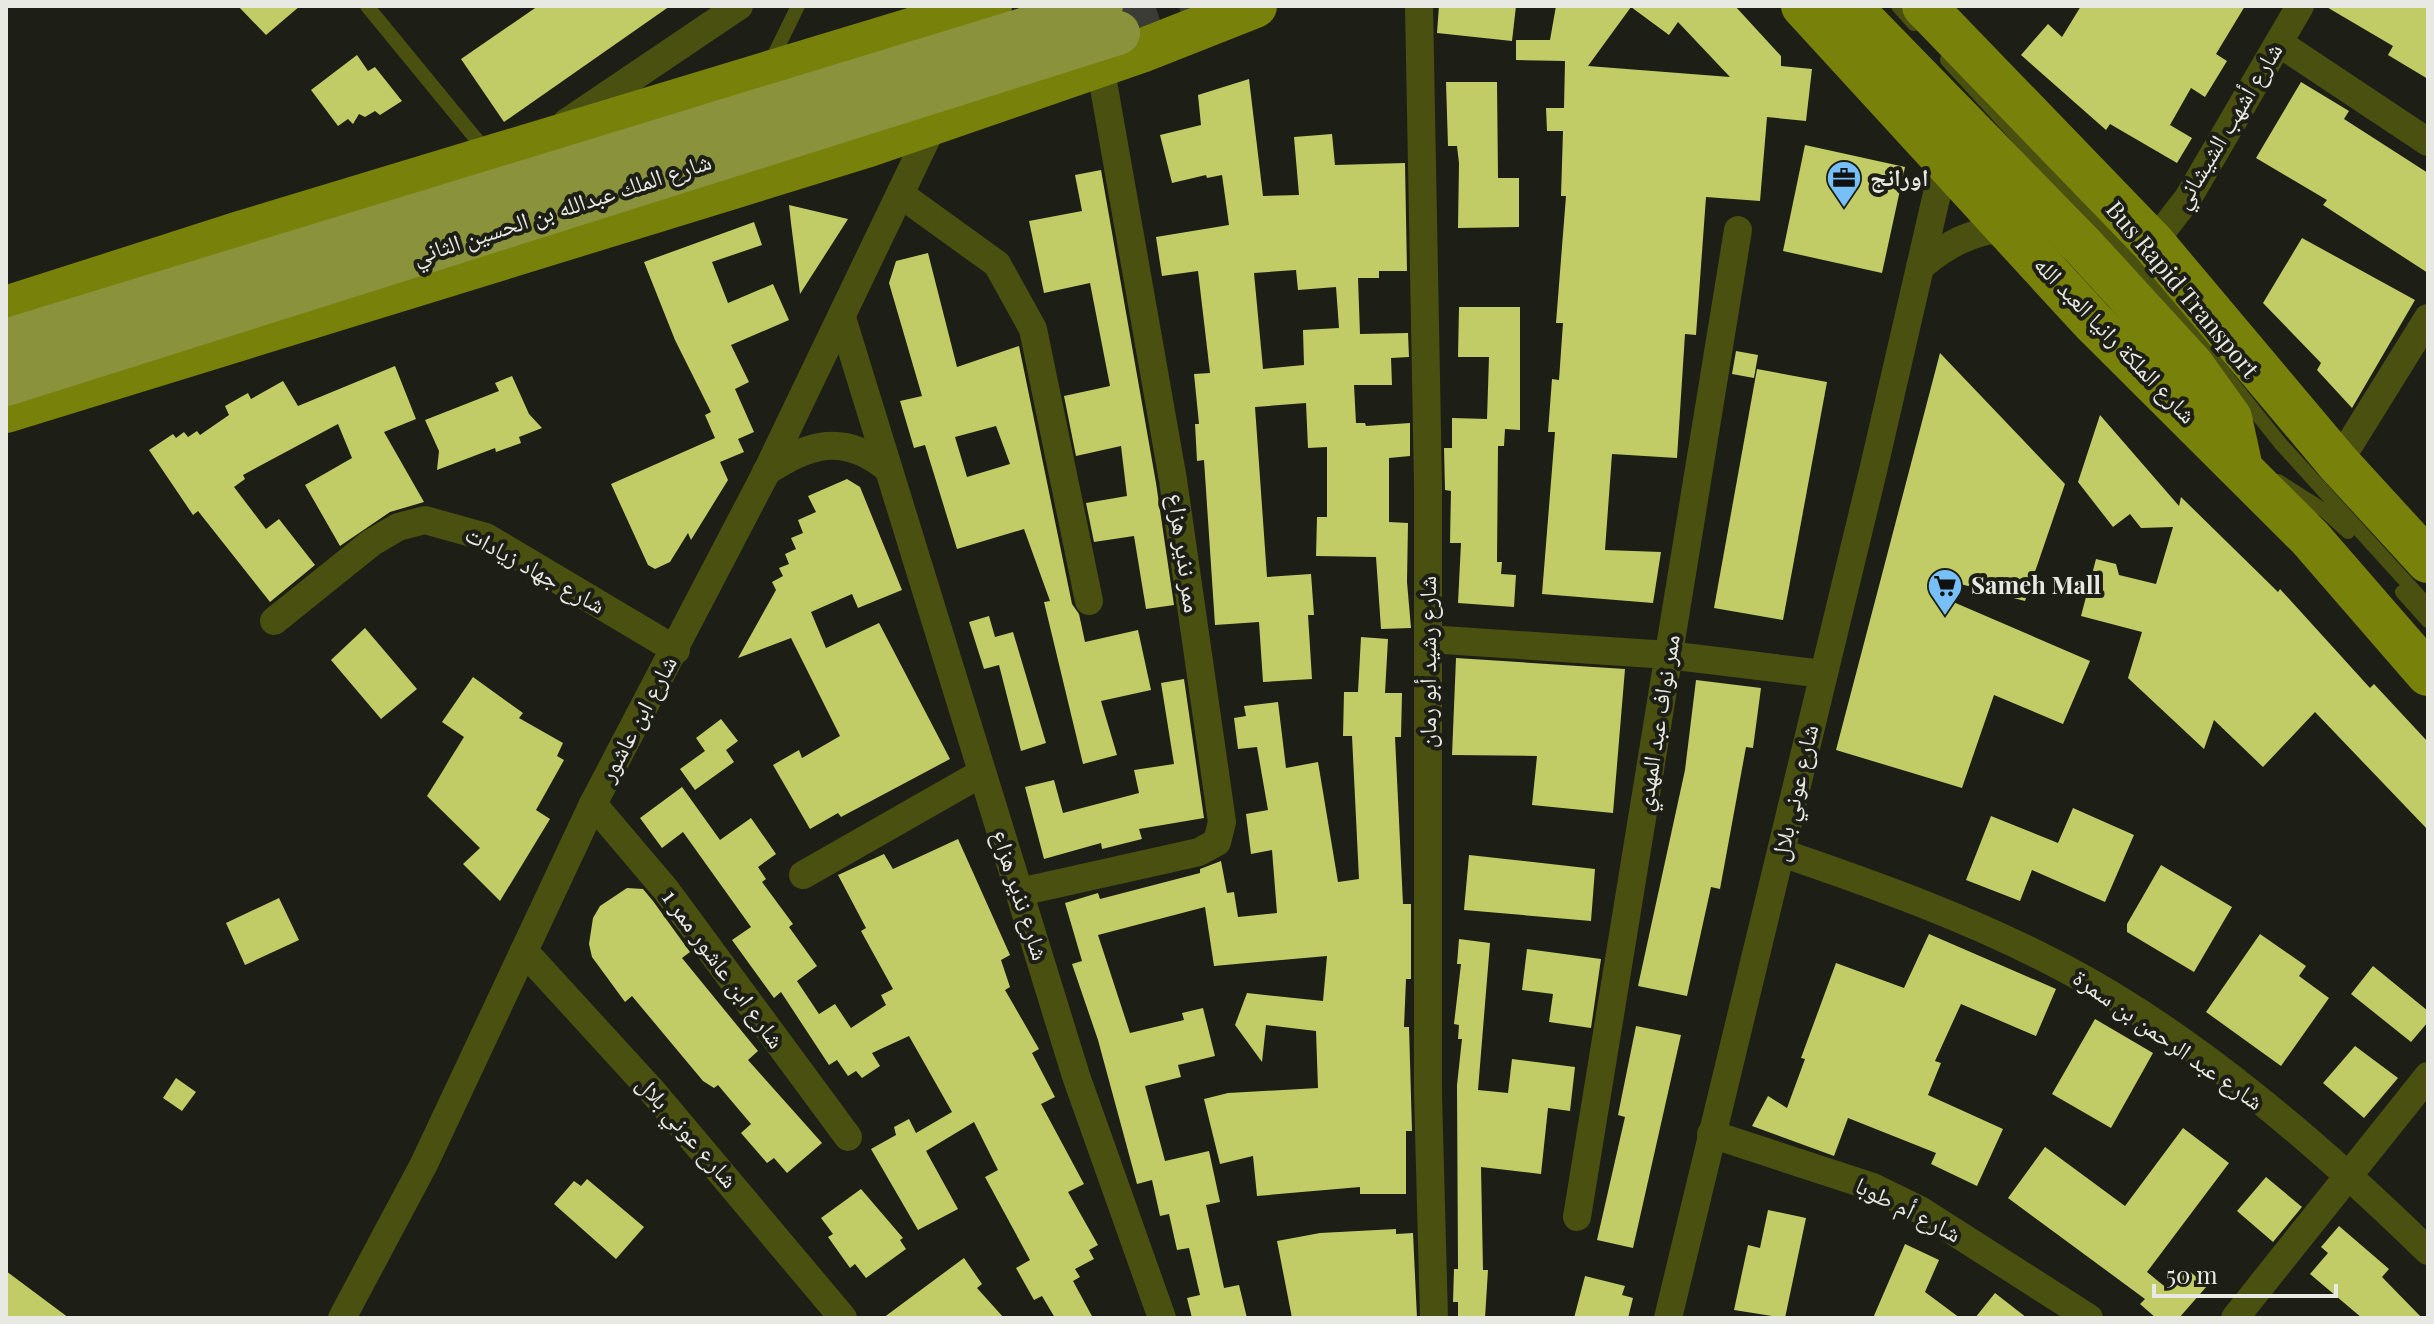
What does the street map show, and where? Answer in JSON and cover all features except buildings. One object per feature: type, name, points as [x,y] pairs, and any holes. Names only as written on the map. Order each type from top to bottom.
[{"type":"highway","name":"شارع الملك عبدالله بن الحسين الثاني","points":[[6,341],[1107,35]]},
{"type":"highway","name":"شارع الملك عبدالله بن الحسين الثاني","points":[[6,384],[1107,35]]},
{"type":"main road","points":[[6,308],[240,233],[990,6]]},
{"type":"main road","name":"شارع الملكة رانيا العبد الله","points":[[1803,6],[2092,321],[2241,465],[2310,538],[2428,674]]},
{"type":"main road","points":[[1849,6],[2084,247],[2218,397],[2238,442],[2241,465]]},
{"type":"main road","points":[[6,411],[869,145],[935,121],[1107,35],[1213,14]]},
{"type":"main road","points":[[1929,31],[2153,243],[2338,463],[2428,561]]},
{"type":"street","points":[[512,152],[739,6]]},
{"type":"street","name":"شارع رشيد أبو رمان","points":[[1419,6],[1428,639],[1428,1093],[1434,1318]]},
{"type":"street","name":"شارع أشهب الشيشاني","points":[[2153,243],[2188,198],[2300,6]]},
{"type":"street","name":"ممر نذير هزاع","points":[[1020,892],[1199,852],[1217,842],[1222,822],[1107,35]]},
{"type":"street","points":[[2279,43],[2428,142]]},
{"type":"street","name":"شارع ابن عاشور","points":[[342,1318],[424,1164],[593,804],[766,473],[935,121]]},
{"type":"street","name":"شارع عوني بلال","points":[[1668,1318],[1782,853],[1945,159]]},
{"type":"street","points":[[900,194],[997,264],[1033,329],[1089,601]]},
{"type":"street","points":[[1920,267],[1952,241],[1974,232],[2006,227]]},
{"type":"street","name":"ممر نواف عبد المهدي","points":[[1577,1217],[1738,230]]},
{"type":"street","name":"شارع نذير هزاع","points":[[842,318],[980,774],[1076,1076],[1162,1318]]},
{"type":"street","points":[[2338,463],[2428,318]]},
{"type":"street","points":[[766,473],[801,451],[840,445],[870,454],[887,468]]},
{"type":"street","name":"شارع جهاد زيادات","points":[[274,621],[371,543],[398,527],[425,520],[486,537],[676,650]]},
{"type":"street","points":[[1428,639],[1668,655],[1823,674]]},
{"type":"street","points":[[803,875],[980,774]]},
{"type":"street","name":"شارع ابن عاشور ممر 1","points":[[593,804],[666,890],[848,1137]]},
{"type":"street","name":"شارع عبد الرحمن بن سمرة","points":[[1782,853],[1938,910],[2060,966],[2170,1036],[2349,1174],[2428,1251]]},
{"type":"street","name":"شارع عوني بلال","points":[[524,951],[653,1092],[843,1318]]},
{"type":"street","points":[[2235,1318],[2428,1076]]},
{"type":"street","name":"شارع أم طوبا","points":[[1711,1134],[1859,1182],[1908,1205],[2089,1318]]},
{"type":"lane","points":[[367,6],[512,152]]},
{"type":"lane","points":[[766,73],[798,6]]},
{"type":"lane","name":"Bus Rapid Transport","points":[[1898,6],[1929,31],[2157,289],[2280,443],[2428,606]]},
{"type":"lane","points":[[2241,465],[2289,487],[2325,511],[2349,532],[2428,621]]},
{"type":"tunnel","points":[[1118,33],[1197,6]]},
{"type":"place","name":"اورانج","points":[[1844,209]]},
{"type":"place","name":"Sameh Mall","points":[[1945,617]]}]
